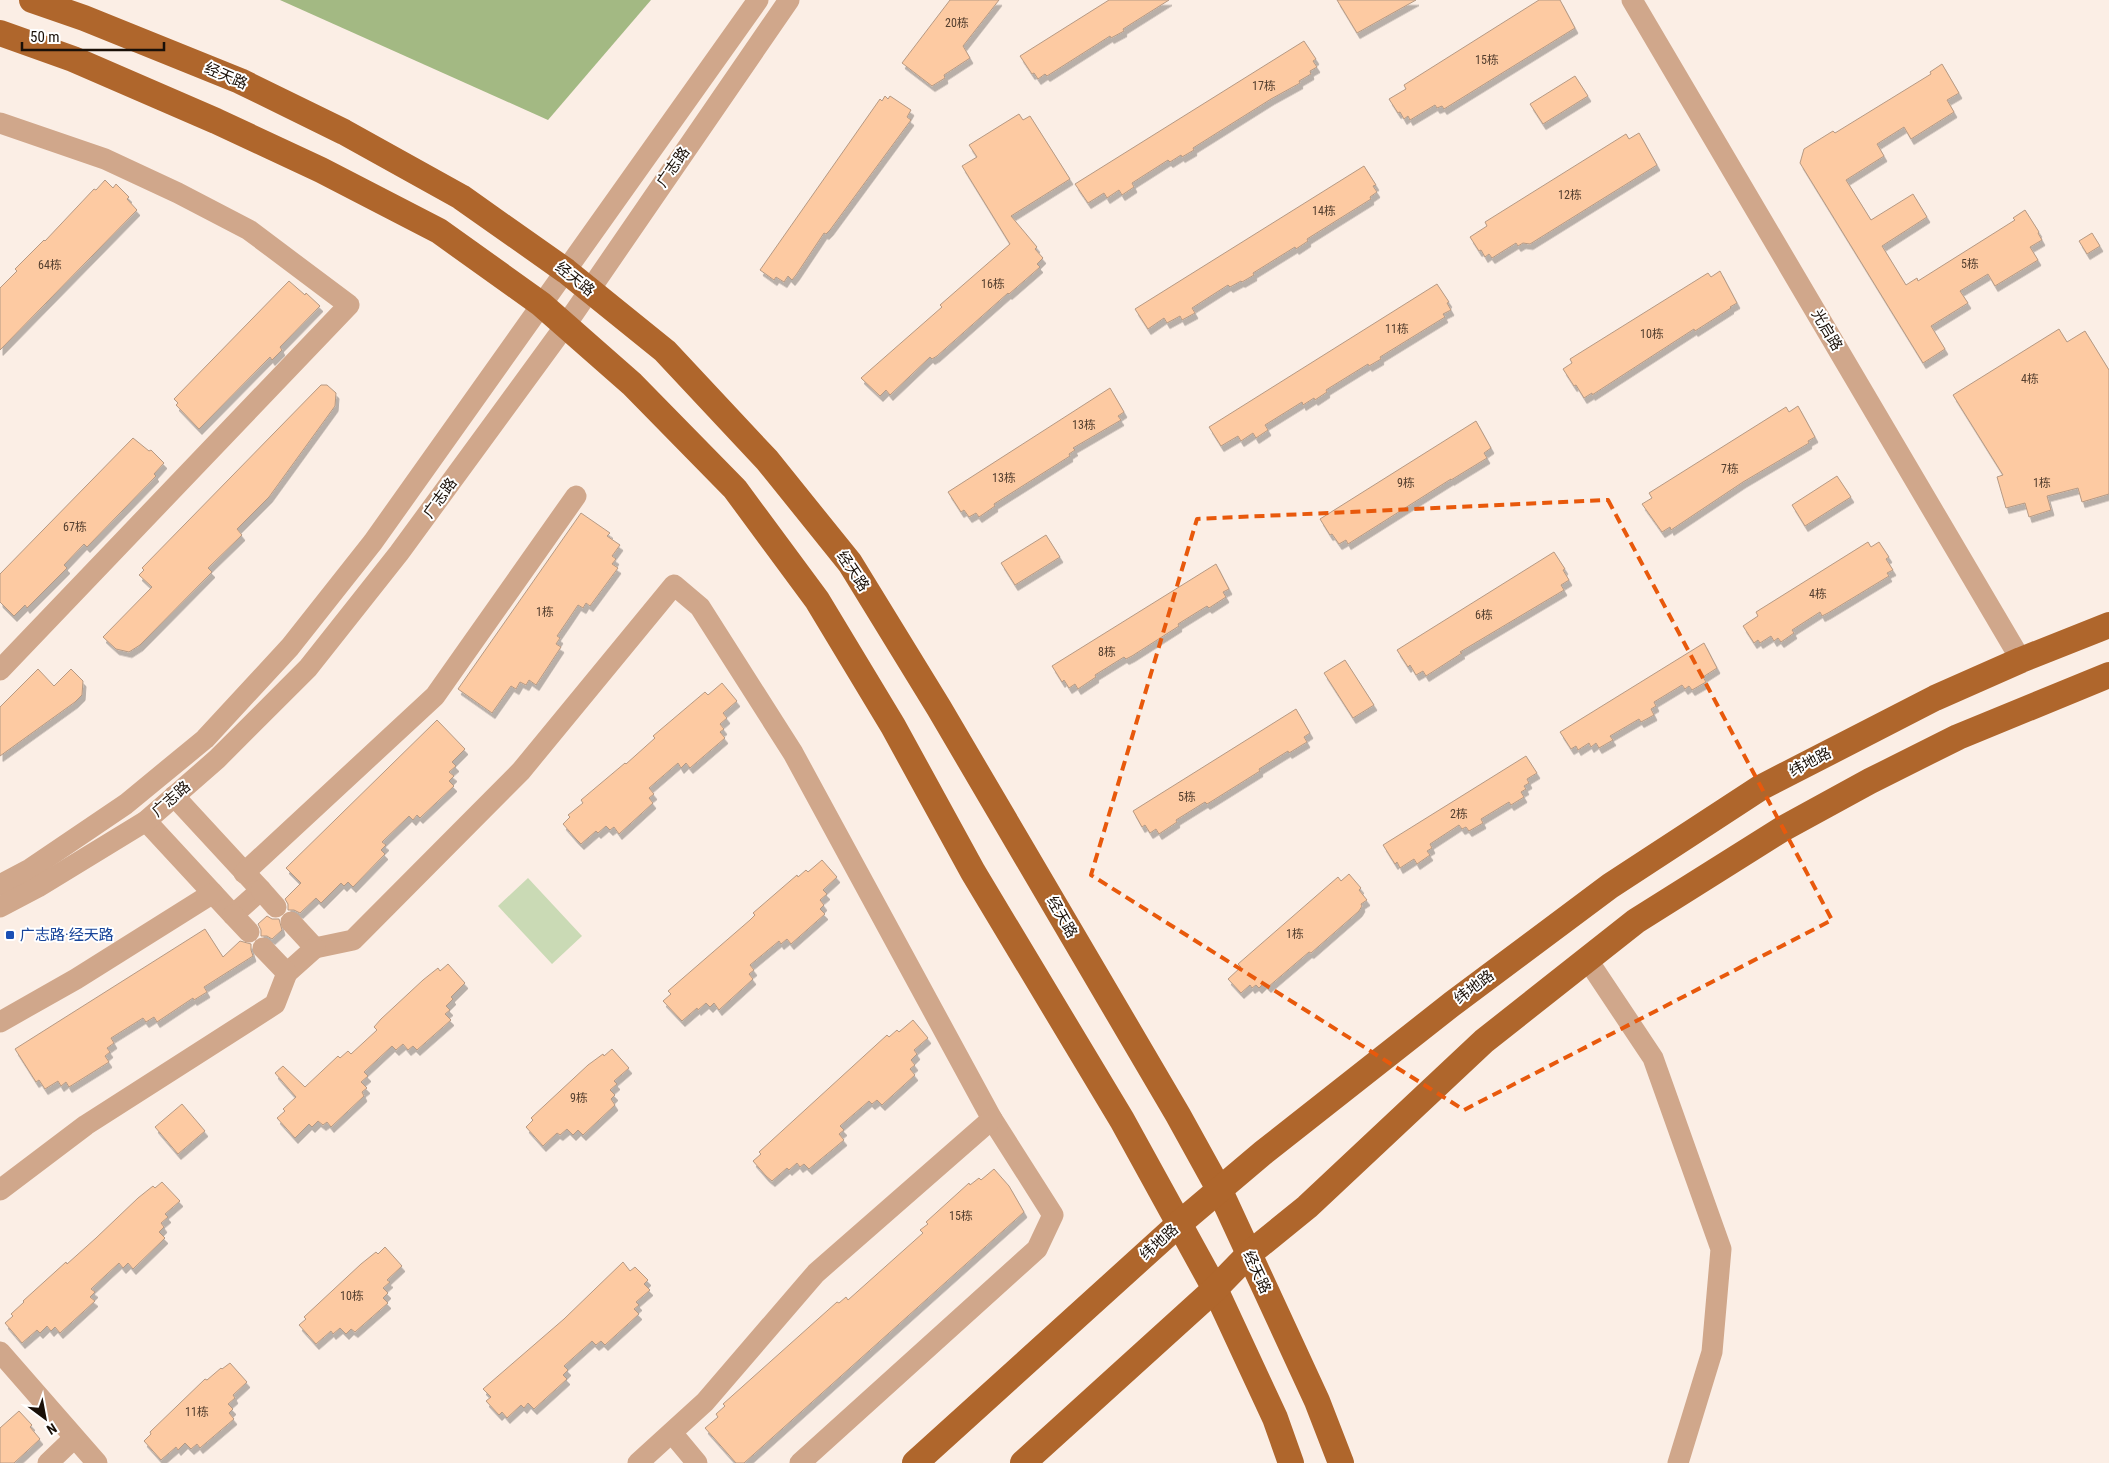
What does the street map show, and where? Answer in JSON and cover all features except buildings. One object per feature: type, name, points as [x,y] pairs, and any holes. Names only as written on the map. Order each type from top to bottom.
[{"type":"main road","name":"经天路","points":[[32,0],[84,18],[240,81],[344,132],[461,197],[566,271],[665,351],[767,460],[850,563],[949,724],[1178,1115],[1220,1190],[1317,1401],[1341,1463]]},
{"type":"main road","points":[[0,33],[91,67],[216,121],[321,170],[439,231],[541,304],[632,384],[735,489],[817,600],[893,726],[973,872],[1122,1120],[1215,1289],[1275,1418],[1291,1463]]},
{"type":"main road","name":"纬地路","points":[[915,1463],[1180,1223],[1264,1152],[1452,1004],[1610,886],[1760,788],[1935,698],[2021,660],[2109,625]]},
{"type":"main road","points":[[1023,1463],[1215,1289],[1249,1254],[1307,1207],[1484,1041],[1636,921],[1784,828],[1870,780],[1958,737],[2109,675]]},
{"type":"street","name":"广志路","points":[[0,885],[30,869],[126,804],[205,739],[290,647],[373,542],[758,0]]},
{"type":"street","name":"广志路","points":[[0,907],[38,887],[146,821],[217,759],[308,668],[399,553],[565,326],[789,0]]},
{"type":"street","name":"光启路","points":[[1632,0],[2021,660]]},
{"type":"street","points":[[0,122],[105,159],[178,193],[249,230],[349,305],[0,670]]},
{"type":"street","points":[[244,872],[435,696],[576,496]]},
{"type":"street","points":[[0,1190],[86,1124],[275,1004],[287,973],[315,948],[354,940],[521,771],[674,585],[700,606],[793,753],[992,1119],[1053,1215],[1037,1249],[800,1463]]},
{"type":"street","points":[[174,796],[315,948]]},
{"type":"street","points":[[146,821],[287,973]]},
{"type":"street","points":[[233,915],[261,890]]},
{"type":"street","points":[[0,1022],[76,979],[213,893]]},
{"type":"street","points":[[1587,959],[1653,1058],[1721,1248],[1712,1352],[1678,1463]]},
{"type":"street","points":[[638,1463],[705,1402],[816,1273],[992,1119]]},
{"type":"street","points":[[0,1352],[97,1463]]},
{"type":"street","points":[[672,1432],[697,1463]]},
{"type":"street","points":[[48,1463],[71,1441]]},
{"type":"highlighted area","points":[[1608,500],[1832,920],[1464,1110],[1091,875],[1197,519]]},
{"type":"green space","points":[[280,0],[651,0],[548,120]]},
{"type":"green space","points":[[528,878],[582,936],[552,964],[498,906]]},
{"type":"place","name":"广志路·经天路","points":[[10,935]]}]
